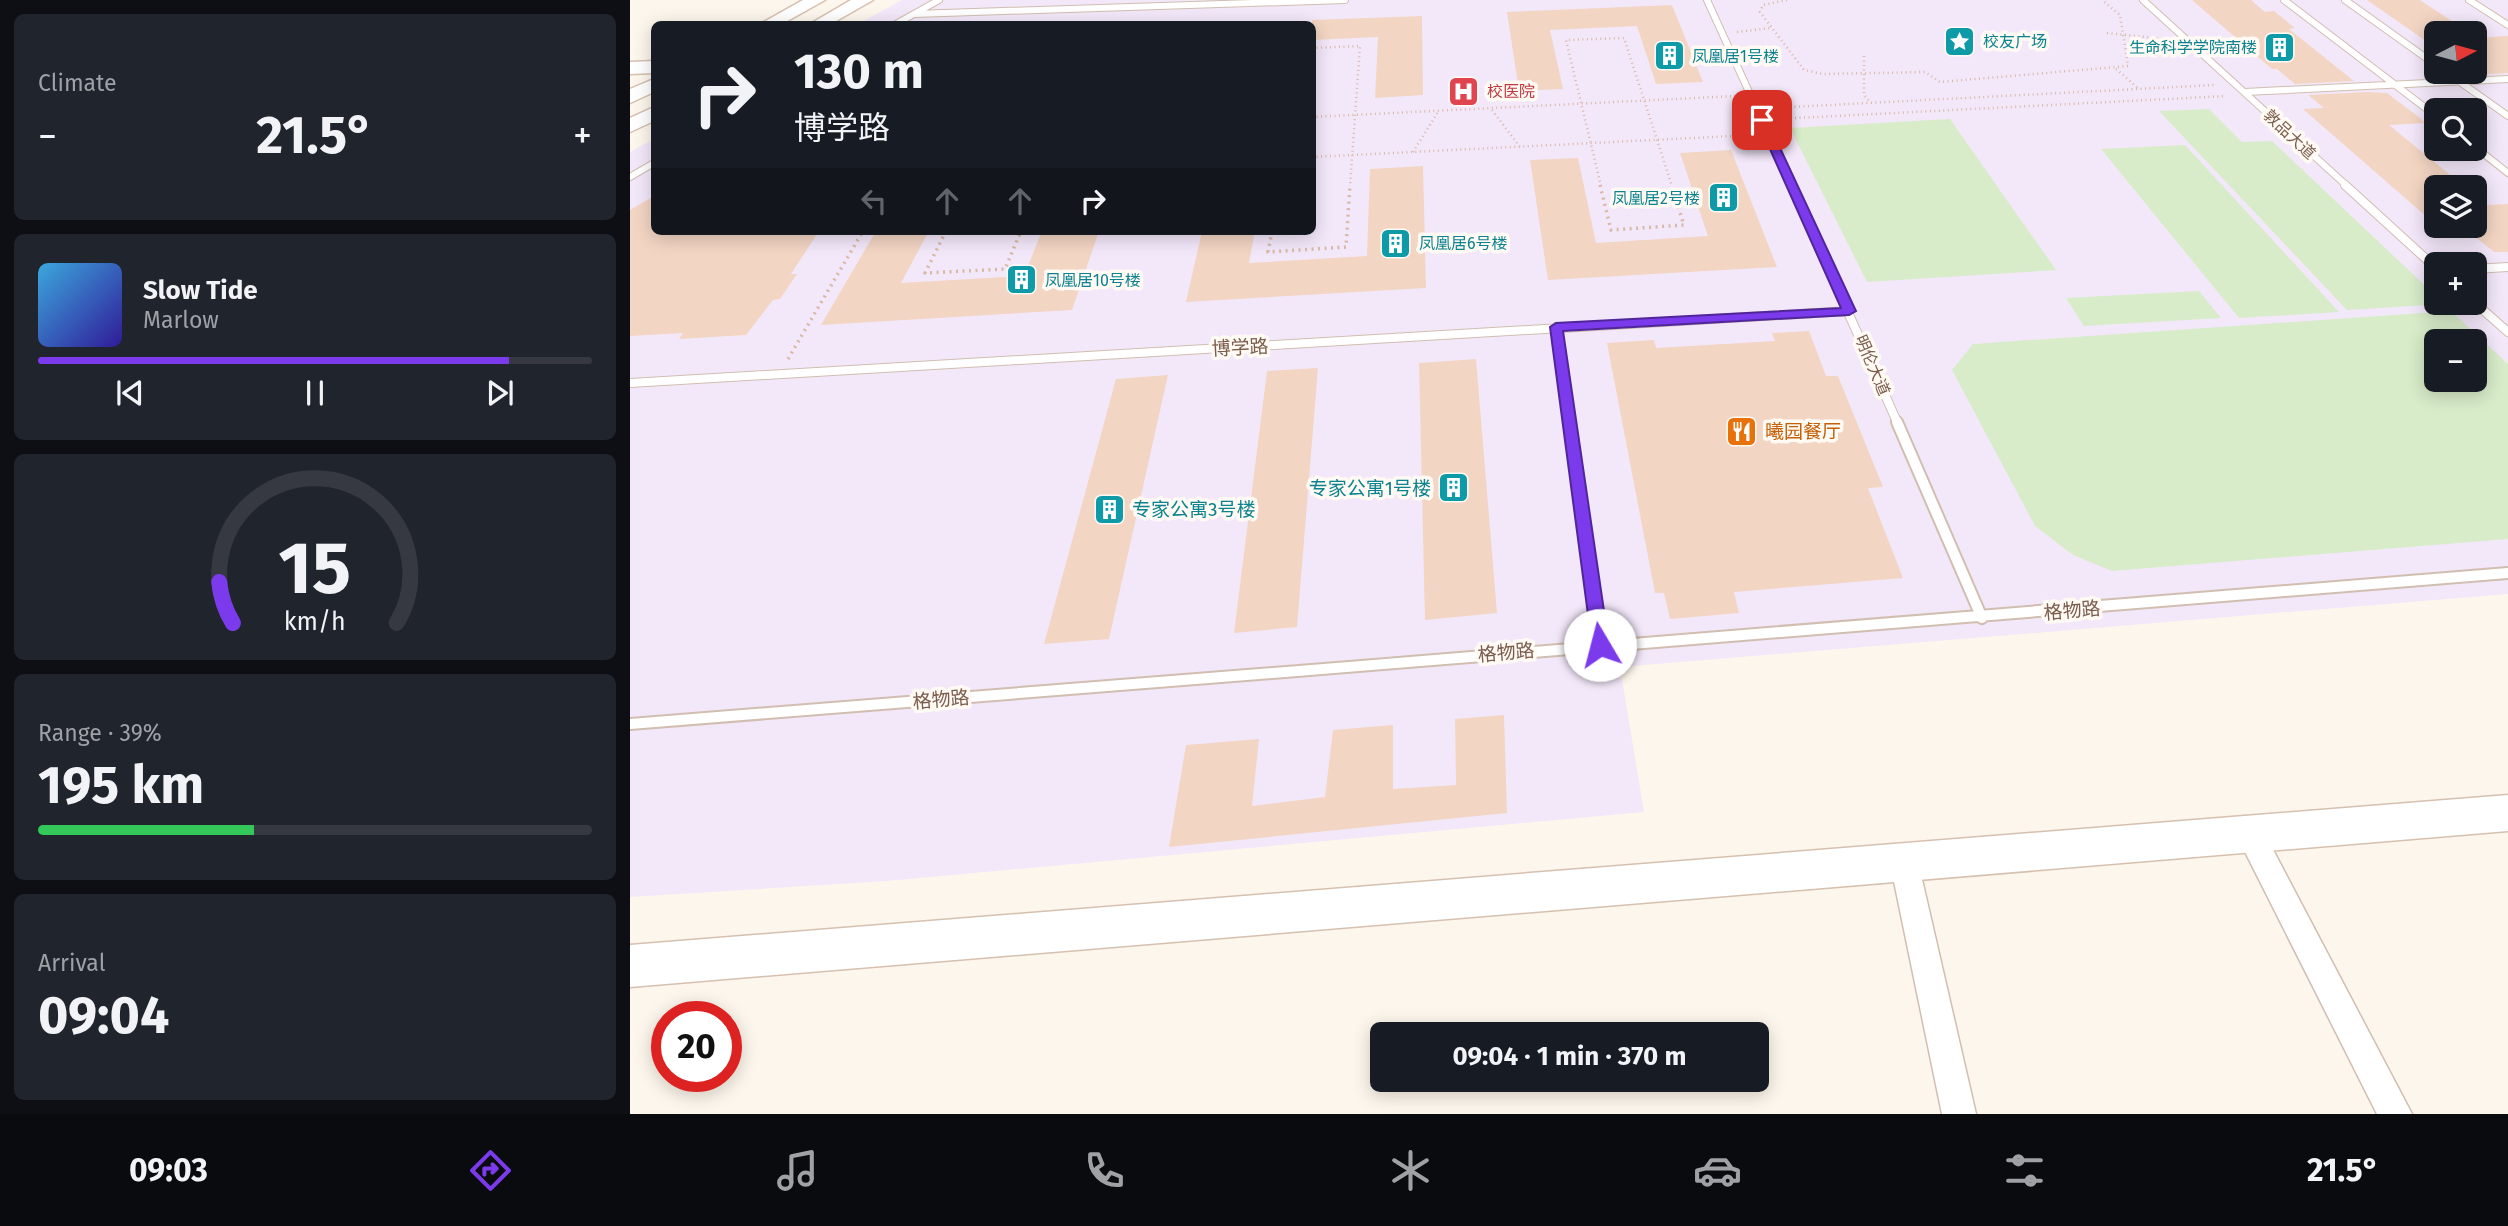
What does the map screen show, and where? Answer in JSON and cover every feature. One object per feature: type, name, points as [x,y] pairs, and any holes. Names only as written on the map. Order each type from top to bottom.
[{"type":"main road","points":[[775,21],[816,0]]},
{"type":"main road","points":[[825,21],[864,0]]},
{"type":"main road","points":[[630,68],[651,67]]},
{"type":"main road","points":[[630,97],[651,86]]},
{"type":"main road","points":[[630,126],[651,115]]},
{"type":"main road","points":[[630,966],[2508,813]]},
{"type":"street","points":[[2250,834],[2395,1114]]},
{"type":"street","points":[[1904,862],[1959,1114]]},
{"type":"lane","points":[[901,21],[939,0]]},
{"type":"lane","points":[[914,14],[1345,0]]},
{"type":"lane","name":"明伦大道","points":[[1707,0],[1849,311],[1982,618]]},
{"type":"lane","name":"敦品大道","points":[[2143,0],[2424,257]]},
{"type":"lane","points":[[2284,0],[2424,107]]},
{"type":"lane","points":[[2345,0],[2424,56]]},
{"type":"lane","points":[[2469,0],[2508,25]]},
{"type":"lane","points":[[2487,80],[2508,79]]},
{"type":"lane","points":[[2246,93],[2424,84]]},
{"type":"lane","points":[[2462,84],[2508,116]]},
{"type":"lane","points":[[2487,156],[2508,173]]},
{"type":"lane","points":[[630,177],[651,165]]},
{"type":"lane","points":[[2487,268],[2508,267]]},
{"type":"lane","name":"博学路","points":[[630,383],[1849,311]]},
{"type":"lane","points":[[2487,313],[2508,332]]},
{"type":"lane","points":[[1556,327],[1600,645]]},
{"type":"lane","name":"格物路","points":[[630,724],[1600,645],[1982,618],[2508,573]]},
{"type":"path","points":[[1787,0],[1760,8],[1771,28],[1804,70],[1823,74],[1925,72],[1940,82],[2128,66],[2120,15],[2103,1]]},
{"type":"path","points":[[2103,1],[2112,0]]},
{"type":"path","points":[[1721,32],[1771,28]]},
{"type":"path","points":[[2107,33],[2189,41]]},
{"type":"path","points":[[1624,38],[1684,225],[1611,230],[1581,105],[1566,40],[1624,38]]},
{"type":"path","points":[[1271,235],[1268,252],[1346,247],[1360,46],[1316,48]]},
{"type":"path","points":[[1864,56],[1864,95],[1871,103]]},
{"type":"path","points":[[2116,69],[2138,89]]},
{"type":"path","points":[[1757,109],[2236,84]]},
{"type":"path","points":[[1762,120],[2246,93]]},
{"type":"path","points":[[1316,117],[1750,95]]},
{"type":"path","points":[[1491,109],[1520,147]]},
{"type":"path","points":[[1413,152],[1438,112]]},
{"type":"path","points":[[1316,157],[1768,134]]},
{"type":"path","points":[[778,374],[861,235]]},
{"type":"path","points":[[944,235],[925,273],[1005,269],[1019,235]]},
{"type":"shaded area","points":[[902,0],[2508,0],[2508,594],[1620,667],[1644,812],[887,881],[630,897],[630,152],[651,141],[651,235],[1316,235],[1316,21],[864,21]]},
{"type":"green space","points":[[2209,109],[2242,142],[2272,141],[2424,285],[2424,305],[2347,310],[2159,111]]},
{"type":"green space","points":[[1950,119],[2056,270],[1867,282],[1790,128]]},
{"type":"green space","points":[[2185,145],[2339,312],[2239,318],[2101,149]]},
{"type":"green space","points":[[2199,291],[2221,318],[2084,326],[2066,298]]},
{"type":"green space","points":[[2424,313],[2424,315],[2455,315],[2470,329],[2424,329],[2424,392],[2487,392],[2487,344],[2508,364],[2508,539],[2112,571],[2073,555],[2035,526],[1952,370],[1973,344]]},
{"type":"building","name":"生命科学学院南楼","points":[[2192,0],[2251,0],[2265,12],[2274,11],[2295,28],[2289,29],[2354,81],[2295,84],[2277,69],[2272,69]]},
{"type":"building","points":[[2367,0],[2420,0],[2452,21],[2424,21],[2424,40]]},
{"type":"building","name":"凤凰居1号楼","points":[[1672,5],[1703,82],[1656,84],[1637,26],[1550,30],[1563,89],[1519,91],[1507,12]]},
{"type":"building","points":[[1422,16],[1423,95],[1375,98],[1378,37],[1316,40],[1316,21],[1312,20]]},
{"type":"building","points":[[2508,36],[2508,73],[2487,74],[2487,37]]},
{"type":"building","points":[[2387,93],[2424,122],[2389,125],[2424,154],[2424,161],[2433,161],[2450,175],[2424,175],[2424,215],[2303,109],[2324,108],[2308,95]]},
{"type":"building","name":"凤凰居2号楼","points":[[1731,150],[1777,267],[1548,280],[1530,160],[1578,158],[1596,243],[1708,236],[1680,153]]},
{"type":"building","name":"凤凰居6号楼","points":[[1423,166],[1426,288],[1186,302],[1201,235],[1254,235],[1249,263],[1367,256],[1370,169]]},
{"type":"building","points":[[651,198],[651,235],[816,235],[791,274],[797,274],[780,299],[773,300],[746,335],[679,339],[683,333],[630,336],[630,210]]},
{"type":"building","points":[[2508,204],[2508,252],[2494,252],[2476,238],[2487,238],[2487,205]]},
{"type":"building","name":"凤凰居10号楼","points":[[874,235],[927,235],[901,283],[1024,276],[1040,235],[1098,235],[1072,310],[821,325]]},
{"type":"building","name":"曦园餐厅","points":[[1809,331],[1826,376],[1838,376],[1883,487],[1868,488],[1903,578],[1734,592],[1739,613],[1670,619],[1664,593],[1655,593],[1607,343],[1654,340],[1656,348],[1775,341],[1772,333]]},
{"type":"building","name":"专家公寓1号楼","points":[[1476,359],[1497,613],[1425,620],[1419,363]]},
{"type":"building","points":[[1318,368],[1297,627],[1234,633],[1267,371]]},
{"type":"building","name":"专家公寓3号楼","points":[[1168,375],[1109,639],[1044,644],[1116,379]]},
{"type":"building","points":[[1504,715],[1507,813],[1169,847],[1186,745],[1259,739],[1252,806],[1325,797],[1333,730],[1393,725],[1393,789],[1456,785],[1455,719]]},
{"type":"place","name":"校友广场","points":[[1960,41]]},
{"type":"place","name":"生命科学学院南楼","points":[[2280,47]]},
{"type":"place","name":"凤凰居1号楼","points":[[1669,56]]},
{"type":"place","name":"校医院","points":[[1464,91]]},
{"type":"place","name":"凤凰居2号楼","points":[[1723,198]]},
{"type":"place","name":"凤凰居6号楼","points":[[1396,243]]},
{"type":"place","name":"凤凰居10号楼","points":[[1022,280]]},
{"type":"place","name":"曦园餐厅","points":[[1742,431]]},
{"type":"place","name":"专家公寓1号楼","points":[[1454,488]]},
{"type":"place","name":"专家公寓3号楼","points":[[1109,509]]},
{"type":"route","points":[[1600,645],[1556,327],[1849,311],[1762,120]]}]
